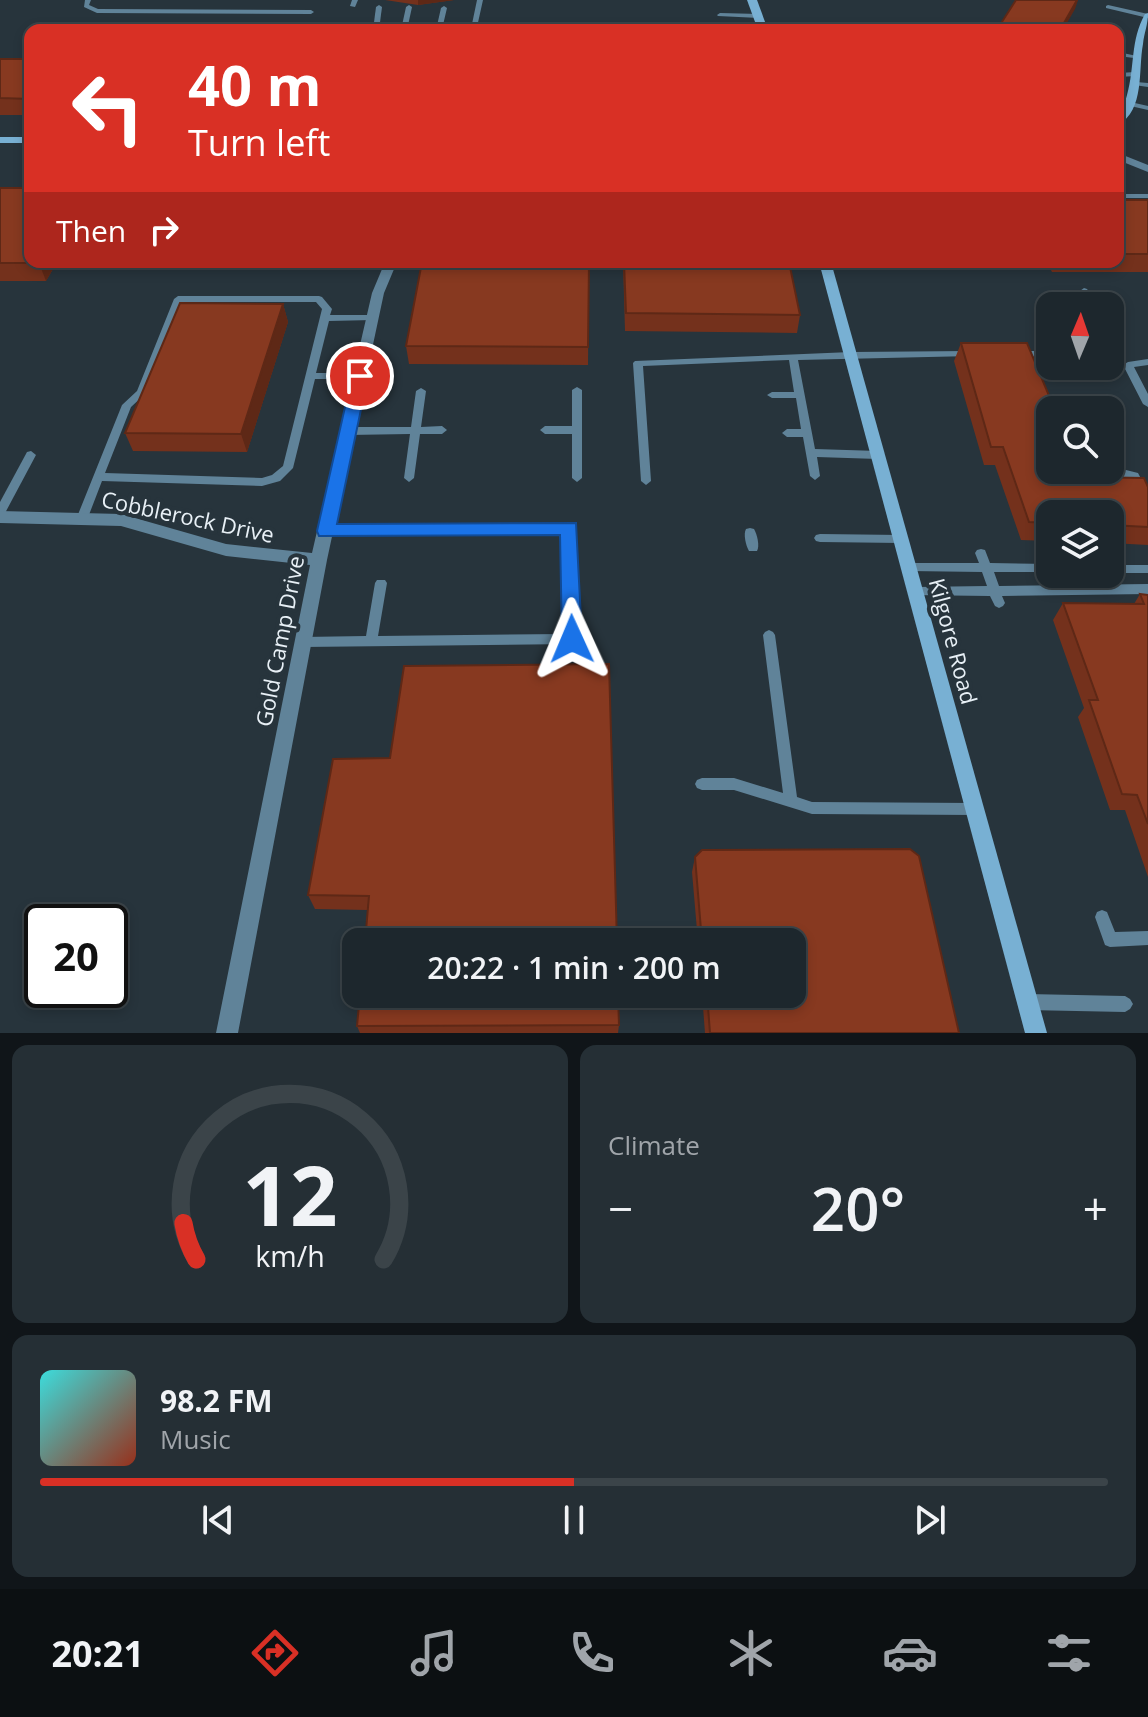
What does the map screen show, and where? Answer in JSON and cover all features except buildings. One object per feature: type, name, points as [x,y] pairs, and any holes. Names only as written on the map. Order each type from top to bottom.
[{"type":"street","points":[[752,0],[761,24]]},
{"type":"street","points":[[1124,112],[1140,81],[1134,56],[1135,42],[1148,16]]},
{"type":"street","points":[[0,140],[24,140]]},
{"type":"street","points":[[1124,159],[1148,169]]},
{"type":"street","name":"Gold Camp Drive","points":[[227,1033],[319,560],[378,293],[388,268]]},
{"type":"street","name":"Kilgore Road","points":[[827,268],[1036,1033]]},
{"type":"street","name":"Cobblerock Drive","points":[[0,514],[83,517],[143,524],[250,554],[319,560]]},
{"type":"lane","points":[[88,0],[86,6],[97,11],[311,12]]},
{"type":"lane","points":[[475,24],[480,0]]},
{"type":"lane","points":[[377,24],[379,7]]},
{"type":"lane","points":[[405,24],[409,7]]},
{"type":"lane","points":[[1108,7],[1148,16]]},
{"type":"lane","points":[[440,24],[444,8]]},
{"type":"lane","points":[[720,15],[759,16]]},
{"type":"lane","points":[[1124,55],[1134,56]]},
{"type":"lane","points":[[1129,103],[1148,108]]},
{"type":"lane","points":[[1124,196],[1148,196]]},
{"type":"lane","points":[[83,517],[98,477],[127,405],[141,393],[178,299],[319,299],[327,309],[288,468],[276,478],[262,482],[98,477]]},
{"type":"lane","points":[[325,318],[373,317]]},
{"type":"lane","points":[[909,354],[913,366]]},
{"type":"lane","points":[[646,481],[649,435],[646,396],[638,363],[851,355],[987,354]]},
{"type":"lane","points":[[1003,354],[1036,354]]},
{"type":"lane","points":[[793,357],[815,476]]},
{"type":"lane","points":[[1148,362],[1128,365],[1148,404]]},
{"type":"lane","points":[[311,376],[360,376]]},
{"type":"lane","points":[[577,390],[577,478]]},
{"type":"lane","points":[[409,478],[421,391]]},
{"type":"lane","points":[[772,395],[800,395]]},
{"type":"lane","points":[[348,431],[442,430]]},
{"type":"lane","points":[[545,430],[577,430]]},
{"type":"lane","points":[[787,433],[807,433]]},
{"type":"lane","points":[[811,453],[878,455]]},
{"type":"lane","points":[[0,514],[31,455]]},
{"type":"lane","points":[[1124,474],[1134,476],[1148,502]]},
{"type":"lane","points":[[303,642],[572,639],[570,528],[326,531]]},
{"type":"lane","points":[[750,532],[753,548]]},
{"type":"lane","points":[[820,538],[901,539]]},
{"type":"lane","points":[[981,553],[999,603]]},
{"type":"lane","points":[[909,567],[1036,568]]},
{"type":"lane","points":[[916,592],[1146,589],[1142,569]]},
{"type":"lane","points":[[371,641],[381,583]]},
{"type":"lane","points":[[769,635],[791,801]]},
{"type":"lane","points":[[702,784],[734,784],[812,808],[975,809]]},
{"type":"lane","points":[[1102,917],[1110,940],[1148,938]]},
{"type":"lane","points":[[1027,1002],[1125,1004]]},
{"type":"route","points":[[360,376],[326,531],[570,528],[572,639]]}]
